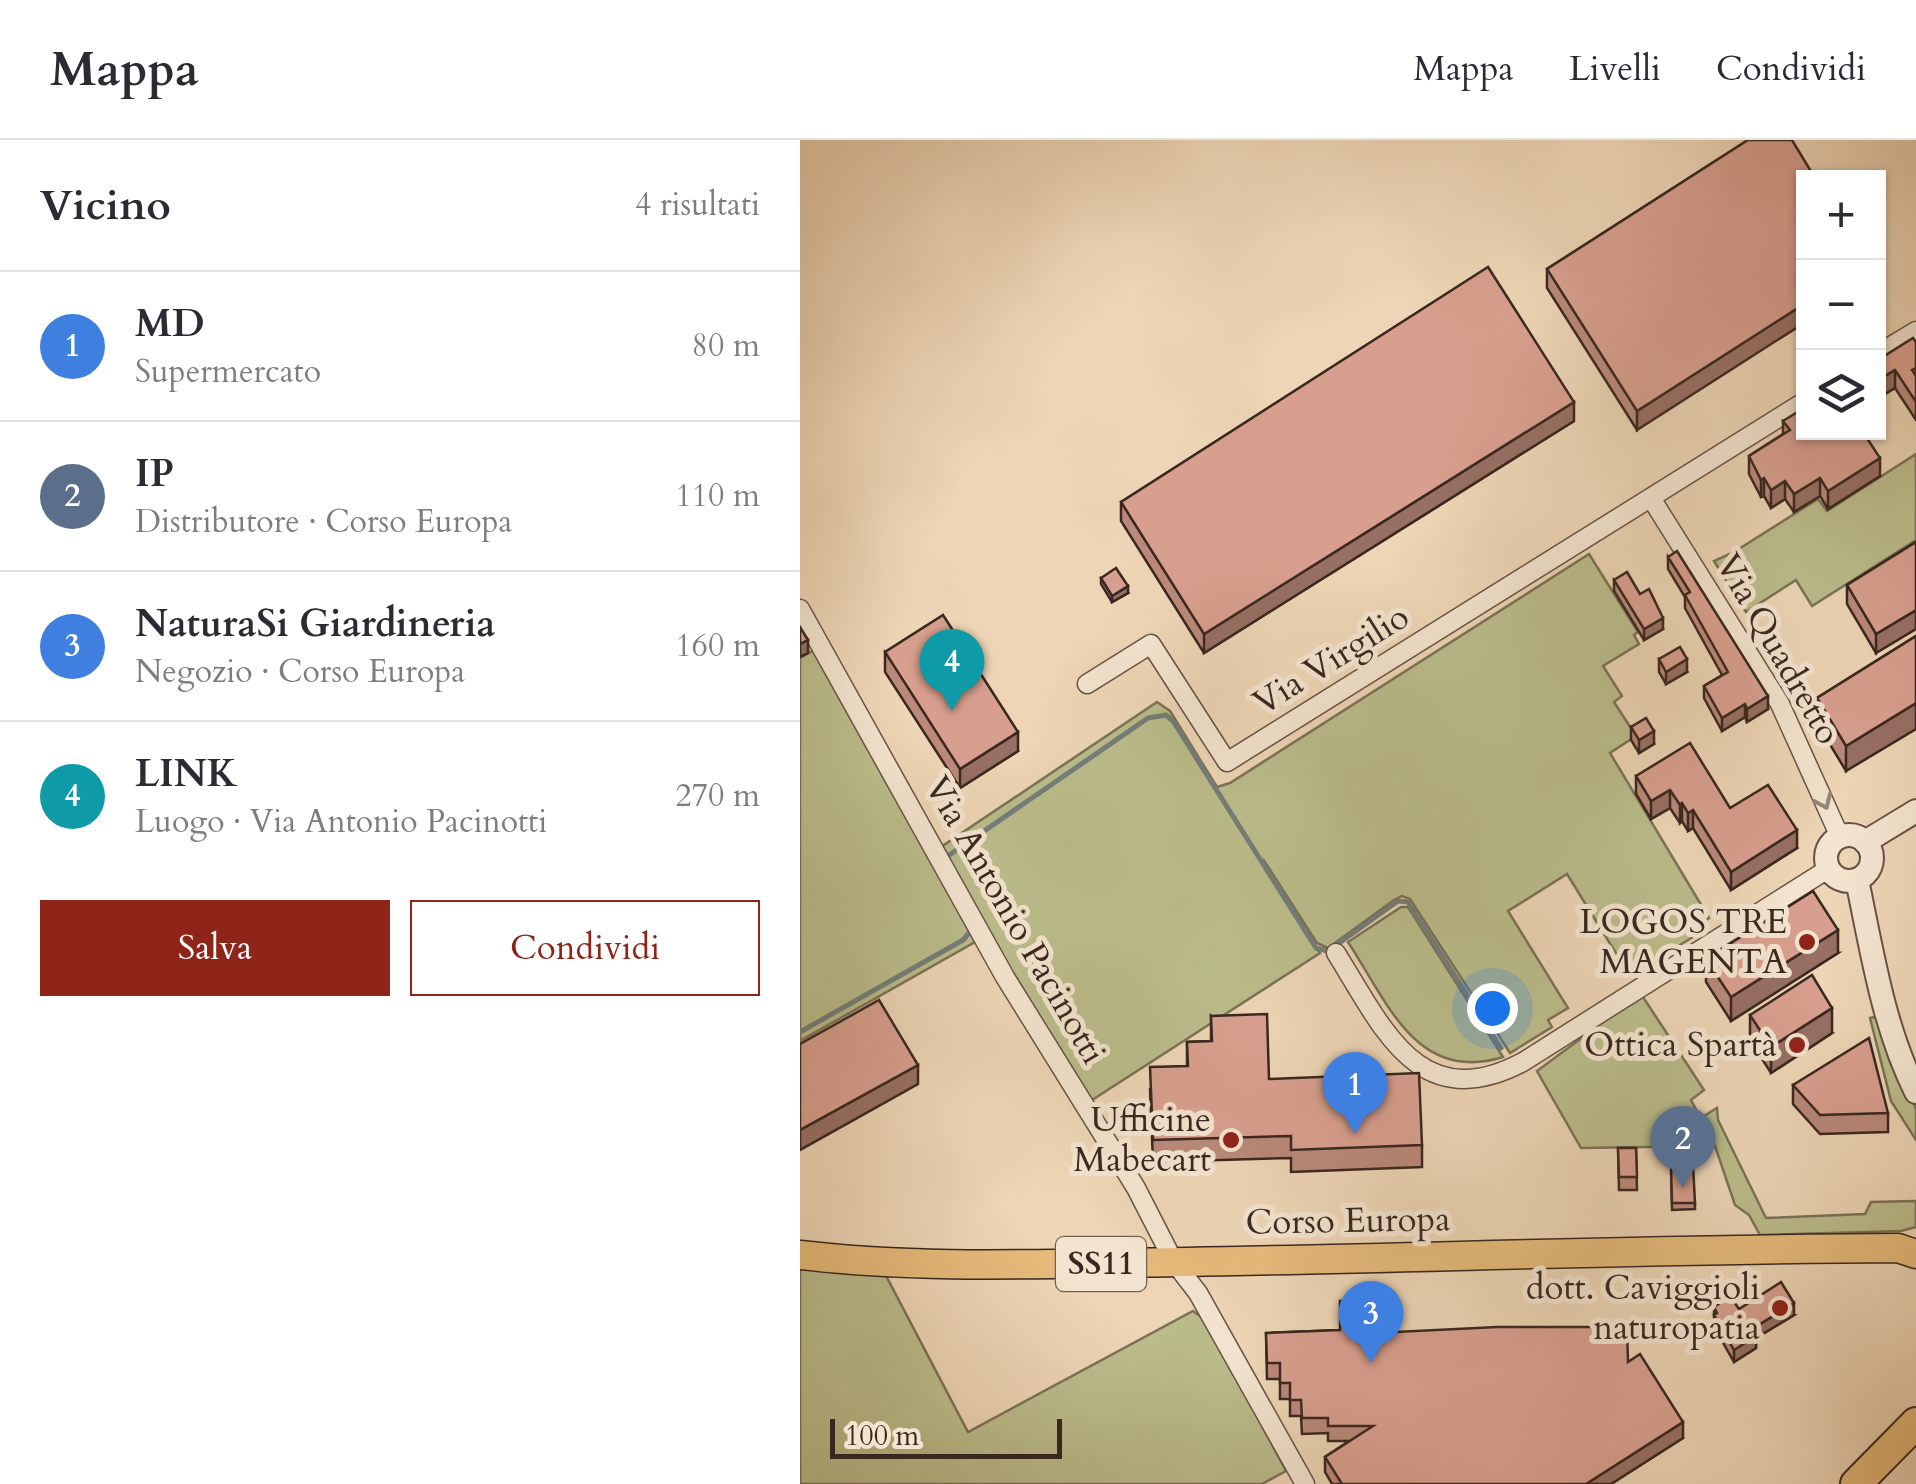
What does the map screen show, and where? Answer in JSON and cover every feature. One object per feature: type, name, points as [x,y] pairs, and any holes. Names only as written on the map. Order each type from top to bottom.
[{"type":"highway","points":[[1856,1484],[1916,1422]]},
{"type":"main road","name":"Corso Europa","points":[[800,1255],[895,1263],[1174,1262],[1910,1246]]},
{"type":"street","points":[[1885,350],[1916,331]]},
{"type":"street","points":[[1652,498],[1796,407]]},
{"type":"street","name":"Via Virgilio","points":[[1087,684],[1152,644],[1227,762],[1652,498]]},
{"type":"street","name":"Via Quadretto","points":[[1652,498],[1780,704],[1840,837]]},
{"type":"street","name":"Via Antonio Pacinotti","points":[[800,610],[1005,977],[1136,1188],[1174,1262],[1198,1292],[1304,1484]]},
{"type":"street","points":[[1865,842],[1916,810]]},
{"type":"street","points":[[1855,836],[1870,850],[1868,872],[1857,880],[1843,880],[1828,869],[1828,848],[1840,837],[1855,836]]},
{"type":"street","points":[[1336,954],[1402,1055],[1444,1077],[1478,1079],[1523,1062],[1828,869]]},
{"type":"street","points":[[1857,880],[1883,999],[1905,1070],[1916,1092]]},
{"type":"green space","points":[[1916,454],[1916,540],[1812,606],[1796,580],[1746,612],[1714,561],[1818,499],[1827,511]]},
{"type":"green space","points":[[1589,554],[1638,632],[1634,635],[1639,644],[1603,666],[1622,696],[1614,702],[1636,736],[1610,753],[1709,918],[1692,931],[1693,937],[1630,976],[1567,874],[1508,911],[1568,1008],[1548,1020],[1552,1027],[1510,1053],[1410,899],[1402,896],[1394,900],[1328,948],[1317,943],[1263,859],[1320,953],[1089,1102],[938,849],[1157,702],[1170,711],[1217,787],[1230,783]]},
{"type":"green space","points":[[816,649],[975,942],[800,1041],[800,658]]},
{"type":"green space","points":[[1401,907],[1408,907],[1503,1057],[1473,1062],[1448,1059],[1426,1048],[1391,1011],[1348,942]]},
{"type":"green space","points":[[1641,994],[1704,1090],[1691,1100],[1709,1134],[1704,1116],[1717,1108],[1718,1120],[1766,1218],[1865,1214],[1871,1202],[1916,1201],[1916,1227],[1901,1231],[1760,1235],[1749,1215],[1735,1205],[1715,1146],[1581,1148],[1537,1071]]},
{"type":"green space","points":[[1870,1018],[1881,1022],[1916,1109],[1916,1140],[1891,1101]]},
{"type":"green space","points":[[800,1266],[885,1274],[968,1432],[1193,1311],[1207,1321],[1286,1471],[1262,1484],[800,1484]]},
{"type":"building","points":[[1748,140],[1792,140],[1810,170],[1796,170],[1796,309],[1637,411],[1547,269]]},
{"type":"building","points":[[1488,267],[1574,402],[1204,634],[1121,502]]},
{"type":"building","points":[[1913,338],[1916,342],[1916,368],[1912,370],[1916,376],[1916,402],[1895,370],[1886,375],[1886,355]]},
{"type":"building","points":[[1796,413],[1796,440],[1868,440],[1880,458],[1828,491],[1820,478],[1794,494],[1785,481],[1771,490],[1749,456],[1790,430],[1783,421]]},
{"type":"building","points":[[1916,542],[1916,610],[1876,634],[1847,585]]},
{"type":"building","points":[[1677,551],[1768,696],[1722,718],[1704,686],[1728,672],[1685,595],[1690,592],[1668,557]]},
{"type":"building","points":[[1116,568],[1128,586],[1112,596],[1101,578]]},
{"type":"building","points":[[1627,572],[1640,594],[1649,589],[1663,618],[1644,629],[1614,580]]},
{"type":"building","points":[[943,615],[1018,732],[960,769],[885,652]]},
{"type":"building","points":[[800,627],[808,640],[800,644]]},
{"type":"building","points":[[1916,636],[1916,703],[1846,746],[1817,698]]},
{"type":"building","points":[[1680,647],[1687,659],[1666,672],[1659,659]]},
{"type":"building","points":[[1646,718],[1654,731],[1639,740],[1631,727]]},
{"type":"building","points":[[1690,743],[1730,808],[1768,785],[1797,830],[1731,872],[1693,810],[1688,813],[1670,790],[1651,801],[1636,776]]},
{"type":"building","points":[[1813,891],[1838,930],[1731,997],[1706,959]]},
{"type":"building","points":[[1812,975],[1832,1008],[1771,1047],[1750,1015]]},
{"type":"building","points":[[879,1000],[918,1065],[800,1130],[800,1044]]},
{"type":"building","points":[[1267,1014],[1269,1079],[1419,1073],[1422,1145],[1291,1150],[1291,1136],[1153,1140],[1150,1067],[1188,1066],[1187,1042],[1212,1041],[1211,1016]]},
{"type":"building","points":[[1869,1038],[1888,1113],[1820,1115],[1793,1085]]},
{"type":"building","points":[[1618,1148],[1636,1148],[1637,1177],[1619,1177]]},
{"type":"building","points":[[1671,1165],[1693,1165],[1695,1203],[1672,1203]]},
{"type":"building","points":[[1781,1282],[1794,1303],[1752,1329],[1756,1336],[1734,1350],[1714,1315],[1714,1307],[1730,1296],[1739,1309]]},
{"type":"building","points":[[1387,1299],[1388,1309],[1394,1309],[1396,1332],[1627,1327],[1628,1362],[1640,1354],[1683,1422],[1586,1484],[1342,1484],[1325,1457],[1373,1426],[1328,1426],[1328,1418],[1302,1418],[1301,1400],[1290,1400],[1290,1383],[1280,1383],[1280,1363],[1267,1363],[1266,1333],[1340,1330],[1340,1301]]},
{"type":"waterway","points":[[945,858],[1148,718],[1166,715],[1316,948],[1328,951],[1398,901],[1408,902],[1501,1048]]},
{"type":"waterway","points":[[800,1032],[963,940],[969,928]]},
{"type":"place","name":"LINK","points":[[952,711]]},
{"type":"place","name":"LOGOS TRE MAGENTA","points":[[1807,942]]},
{"type":"place","name":"Ottica Spartà","points":[[1797,1045]]},
{"type":"place","name":"MD","points":[[1355,1134]]},
{"type":"place","name":"Ufficine Mabecart","points":[[1231,1140]]},
{"type":"place","name":"IP","points":[[1683,1188]]},
{"type":"place","name":"dott. Caviggioli naturopatia","points":[[1780,1308]]},
{"type":"place","name":"NaturaSi Giardineria","points":[[1371,1363]]}]
